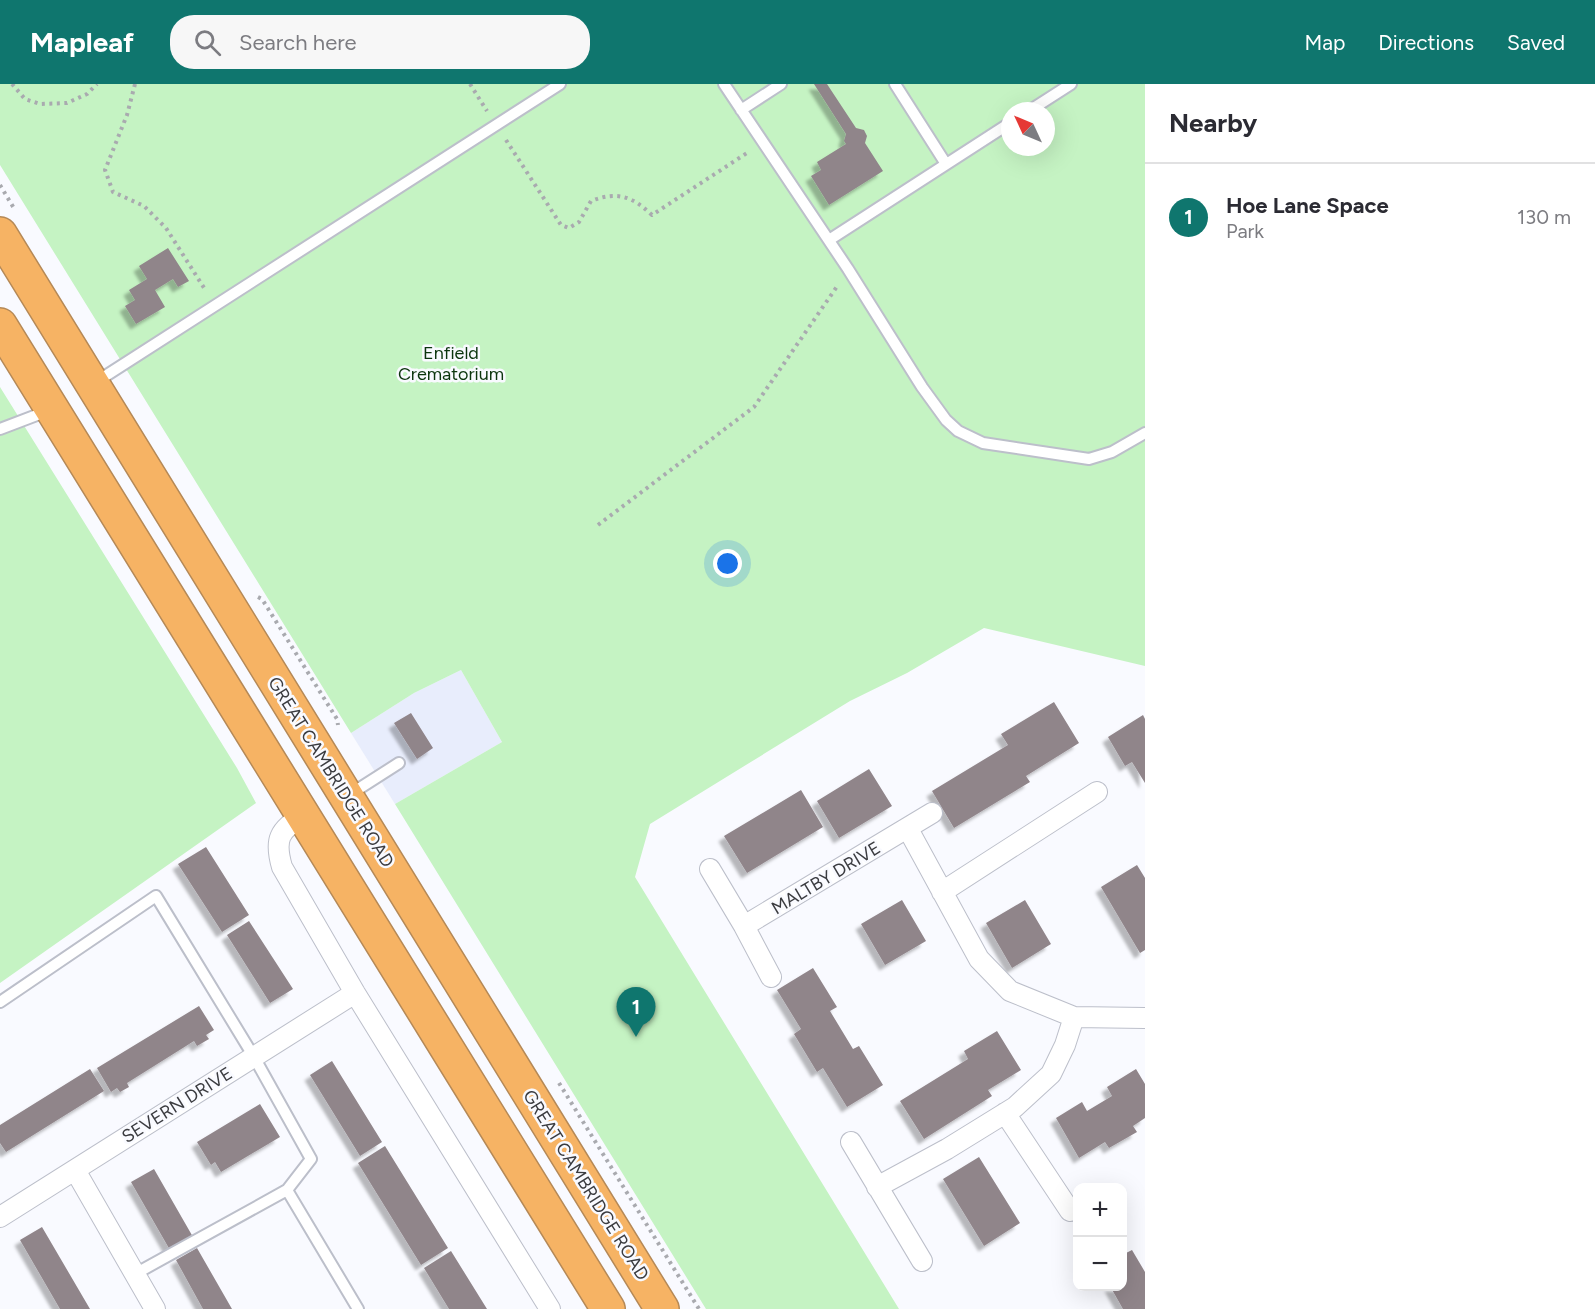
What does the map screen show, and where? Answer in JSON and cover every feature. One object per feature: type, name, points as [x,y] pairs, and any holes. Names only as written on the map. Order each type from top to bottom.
[{"type":"highway","name":"GREAT CAMBRIDGE ROAD","points":[[0,234],[662,1309]]},
{"type":"highway","points":[[0,325],[608,1309]]},
{"type":"street","points":[[942,892],[1096,792]]},
{"type":"street","name":"MALTBY DRIVE","points":[[744,926],[932,813]]},
{"type":"street","points":[[303,815],[280,834],[277,850],[282,867],[355,993],[550,1309]]},
{"type":"street","points":[[908,829],[979,959],[1010,991],[1074,1017],[1145,1018]]},
{"type":"street","points":[[710,868],[771,977]]},
{"type":"street","name":"SEVERN DRIVE","points":[[0,1217],[355,993]]},
{"type":"street","points":[[877,1187],[947,1149],[1015,1107],[1051,1074],[1065,1045],[1074,1017]]},
{"type":"street","points":[[1005,1113],[1070,1211]]},
{"type":"street","points":[[851,1142],[922,1261]]},
{"type":"street","points":[[75,1170],[155,1309]]},
{"type":"lane","points":[[94,384],[560,84]]},
{"type":"lane","points":[[724,84],[848,269],[922,387],[946,420],[968,437],[983,443],[1089,459],[1112,452],[1145,433]]},
{"type":"lane","points":[[741,110],[782,84]]},
{"type":"lane","points":[[895,84],[946,164]]},
{"type":"lane","points":[[1043,102],[1071,84]]},
{"type":"lane","points":[[829,240],[1001,129]]},
{"type":"lane","points":[[0,429],[52,409]]},
{"type":"lane","points":[[346,797],[399,763]]},
{"type":"lane","points":[[0,1002],[156,896],[254,1057],[311,1159],[287,1190],[135,1274]]},
{"type":"lane","points":[[287,1190],[358,1309]]},
{"type":"path","points":[[14,85],[25,99],[40,104],[67,103],[87,94],[97,84]]},
{"type":"path","points":[[135,84],[127,115],[105,170],[114,192],[144,206],[166,228],[216,306]]},
{"type":"path","points":[[470,84],[561,225],[569,228],[579,222],[591,201],[605,196],[631,199],[652,215],[763,143]]},
{"type":"path","points":[[598,525],[754,407],[848,269]]},
{"type":"shaded area","points":[[461,670],[502,742],[395,804],[351,733],[414,693]]},
{"type":"green space","name":"Enfield Crematorium","points":[[0,84],[1145,84],[1145,666],[984,628],[907,673],[850,701],[650,824],[635,877],[899,1309],[706,1309],[395,804],[502,742],[461,670],[414,693],[351,733],[0,165]]},
{"type":"green space","points":[[0,387],[237,768],[256,803],[0,983]]},
{"type":"building","points":[[814,84],[827,84],[856,128],[864,130],[867,136],[865,143],[883,171],[829,205],[811,176],[821,170],[817,162],[846,144],[844,141],[846,134]]},
{"type":"building","points":[[168,248],[189,281],[178,287],[173,279],[155,290],[165,307],[136,324],[125,306],[135,300],[129,290],[147,279],[139,266]]},
{"type":"building","points":[[1054,702],[1079,743],[1026,776],[1030,782],[954,828],[932,791],[1008,745],[1001,734]]},
{"type":"building","points":[[411,713],[433,748],[417,759],[394,723]]},
{"type":"building","points":[[1143,715],[1145,719],[1145,783],[1132,762],[1125,766],[1108,737]]},
{"type":"building","points":[[869,769],[892,806],[839,838],[817,801]]},
{"type":"building","points":[[801,790],[823,827],[747,873],[724,836]]},
{"type":"building","points":[[206,847],[249,915],[222,932],[178,864]]},
{"type":"building","points":[[1137,865],[1145,878],[1145,950],[1140,953],[1101,887]]},
{"type":"building","points":[[902,900],[926,941],[885,965],[861,924]]},
{"type":"building","points":[[1025,900],[1051,944],[1012,968],[986,923]]},
{"type":"building","points":[[249,921],[293,989],[270,1003],[227,935]]},
{"type":"building","points":[[813,968],[837,1007],[830,1011],[853,1049],[859,1046],[883,1085],[847,1107],[823,1068],[817,1072],[794,1034],[801,1029],[777,990]]},
{"type":"building","points":[[199,1006],[214,1030],[206,1035],[209,1039],[197,1046],[194,1041],[127,1083],[129,1087],[120,1092],[117,1088],[111,1092],[97,1068]]},
{"type":"building","points":[[997,1031],[1021,1070],[988,1090],[992,1096],[924,1139],[900,1101],[968,1059],[964,1051]]},
{"type":"building","points":[[332,1061],[382,1142],[360,1156],[310,1075]]},
{"type":"building","points":[[90,1069],[104,1091],[6,1152],[0,1143],[0,1125]]},
{"type":"building","points":[[1136,1069],[1145,1084],[1145,1118],[1133,1126],[1137,1132],[1109,1148],[1105,1142],[1079,1158],[1056,1118],[1082,1102],[1087,1111],[1112,1096],[1107,1087]]},
{"type":"building","points":[[260,1104],[280,1137],[221,1172],[215,1162],[211,1165],[197,1142]]},
{"type":"building","points":[[385,1146],[448,1248],[421,1265],[358,1163]]},
{"type":"building","points":[[979,1157],[1020,1223],[984,1246],[943,1179]]},
{"type":"building","points":[[154,1169],[193,1237],[170,1250],[131,1182]]},
{"type":"building","points":[[42,1227],[90,1309],[60,1309],[20,1240]]},
{"type":"building","points":[[197,1248],[232,1309],[203,1309],[176,1260]]},
{"type":"building","points":[[1132,1250],[1145,1272],[1145,1309],[1123,1309],[1113,1291],[1127,1291],[1127,1252]]},
{"type":"building","points":[[451,1251],[487,1309],[449,1309],[424,1268]]},
{"type":"place","name":"Hoe Lane Space","points":[[636,1037]]}]
